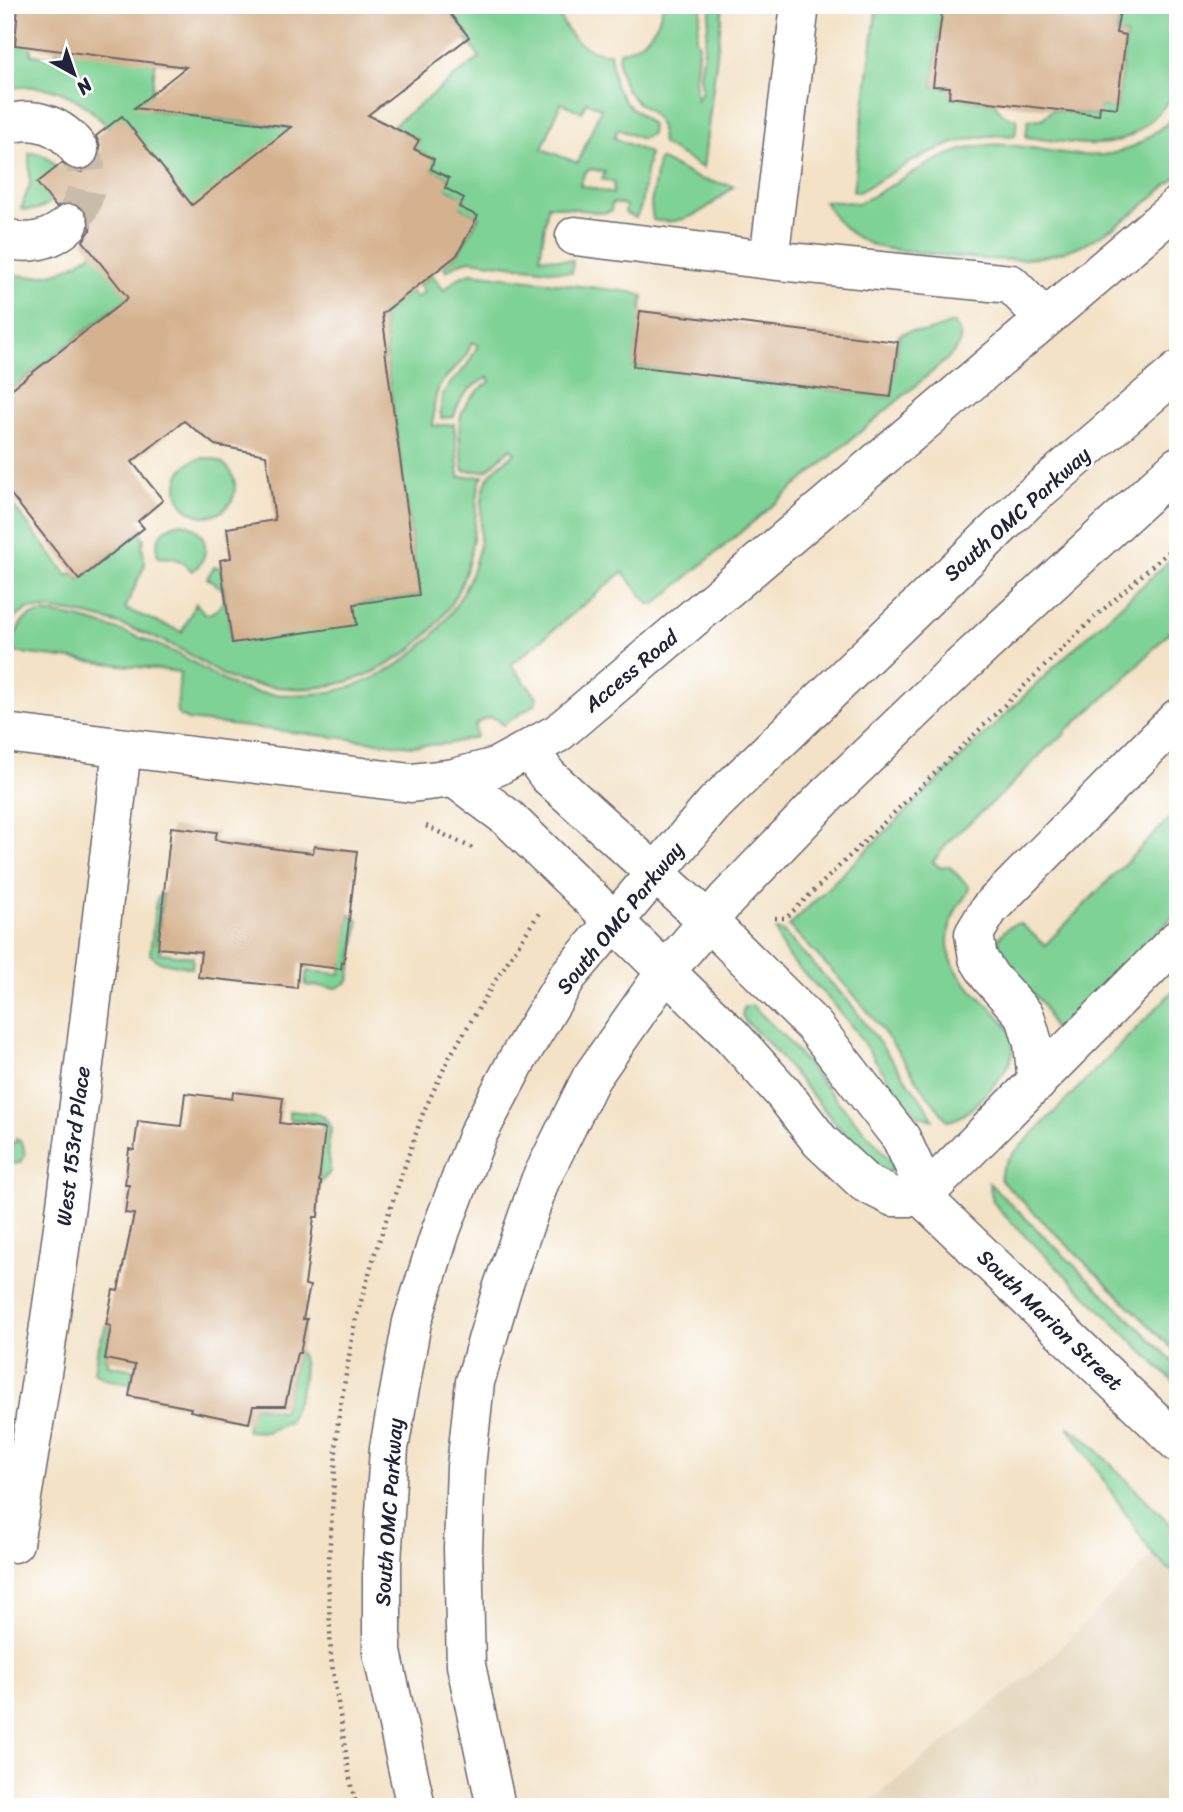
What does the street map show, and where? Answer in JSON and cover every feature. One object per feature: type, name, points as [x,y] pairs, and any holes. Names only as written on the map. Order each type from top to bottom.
[{"type":"street","points":[[769,260],[800,5]]},
{"type":"street","points":[[5,125],[16,121],[37,121],[56,127],[79,150]]},
{"type":"street","name":"Access Road","points":[[5,733],[411,783],[454,778],[496,767],[558,733],[1178,206]]},
{"type":"street","points":[[5,237],[31,242],[50,238],[69,224]]},
{"type":"street","points":[[575,236],[769,260],[1011,284],[1045,319]]},
{"type":"street","name":"South OMC Parkway","points":[[416,1807],[382,1652],[382,1562],[389,1448],[412,1322],[441,1230],[478,1134],[516,1062],[568,976],[714,804],[1030,498],[1178,371]]},
{"type":"street","points":[[496,1807],[466,1665],[463,1548],[465,1480],[475,1382],[502,1289],[540,1181],[591,1078],[666,971],[708,920],[828,794],[958,669],[1178,466]]},
{"type":"street","points":[[1037,1083],[1032,1043],[1025,1016],[990,977],[978,958],[974,934],[989,909],[1178,718]]},
{"type":"street","name":"West 153rd Place","points":[[13,1543],[33,1435],[62,1227],[122,748]]},
{"type":"street","points":[[528,750],[548,776],[708,920],[814,1026],[901,1139],[915,1168],[922,1197]]},
{"type":"street","points":[[454,778],[508,818],[732,1036],[784,1094],[820,1140],[865,1183],[893,1197],[922,1197],[1178,939]]},
{"type":"street","name":"South Marion Street","points":[[922,1197],[1178,1443]]},
{"type":"path","points":[[775,918],[786,918],[1097,615],[1178,543]]},
{"type":"shaded area","points":[[1153,1555],[1178,1577],[1178,1807],[863,1807],[1046,1662]]},
{"type":"green space","points":[[524,5],[557,5],[563,24],[575,39],[591,49],[610,53],[615,86],[625,102],[652,125],[651,134],[642,139],[618,129],[614,138],[649,153],[641,206],[636,218],[625,213],[626,205],[612,203],[611,211],[603,213],[548,205],[540,257],[573,261],[572,273],[470,260],[446,271],[443,266],[457,255],[479,217],[453,204],[464,198],[438,184],[447,182],[449,178],[423,165],[433,162],[434,159],[408,146],[411,140],[417,143],[419,140],[391,127],[480,57],[466,39],[469,36],[449,12],[477,13]],"holes":[[[586,102],[601,108],[578,163],[542,149],[561,103],[582,112]],[[591,169],[605,172],[602,179],[614,183],[613,194],[580,185],[585,172]]]},
{"type":"green space","points":[[663,5],[702,5],[696,40],[699,43],[695,79],[697,101],[702,91],[700,75],[711,5],[723,5],[703,168],[662,144],[657,120],[630,94],[621,77],[619,52],[628,50],[648,36],[658,22]]},
{"type":"green space","points":[[877,5],[952,5],[951,13],[942,13],[933,86],[950,87],[950,97],[995,103],[1003,114],[1017,118],[1015,136],[973,138],[953,144],[914,160],[859,192],[853,191]]},
{"type":"green space","points":[[1121,5],[1178,5],[1178,90],[1143,127],[1127,137],[1111,142],[1075,143],[1026,137],[1028,120],[1042,119],[1052,110],[1098,115],[1100,106],[1117,108],[1126,35],[1116,33]]},
{"type":"green space","points":[[5,33],[16,34],[15,45],[31,46],[31,55],[56,57],[57,48],[156,55],[150,110],[311,130],[186,210],[100,119],[74,98],[44,88],[5,89]]},
{"type":"green space","points":[[1178,115],[1178,176],[1118,225],[1077,247],[1058,253],[1001,260],[883,248],[849,232],[824,201],[864,201],[939,159],[986,145],[1077,155],[1113,153],[1136,145]]},
{"type":"green space","points":[[29,153],[47,157],[59,173],[54,199],[35,210],[21,209],[30,184]]},
{"type":"green space","points":[[660,159],[699,179],[734,186],[697,214],[677,221],[653,220],[651,204]]},
{"type":"green space","points":[[99,247],[172,263],[5,394],[5,273],[31,276],[55,273],[78,263]]},
{"type":"green space","points":[[471,273],[631,292],[643,296],[634,366],[891,397],[899,335],[911,331],[931,331],[954,323],[960,338],[957,347],[946,360],[655,604],[649,604],[623,572],[511,665],[537,697],[535,704],[503,725],[493,718],[482,720],[475,726],[476,737],[447,744],[411,746],[188,720],[177,711],[180,672],[5,651],[5,495],[68,576],[73,573],[79,580],[139,532],[144,539],[142,546],[145,564],[125,609],[182,632],[196,603],[204,613],[209,614],[216,610],[224,598],[223,589],[207,578],[214,567],[221,567],[232,642],[354,604],[419,595],[382,314],[411,291],[416,298],[424,292],[419,285],[432,275],[444,290],[458,278]],"holes":[[[472,342],[478,345],[468,364],[445,390],[441,401],[441,418],[454,417],[466,392],[489,377],[490,382],[469,401],[460,420],[464,471],[486,471],[511,448],[515,453],[488,478],[482,504],[478,552],[469,580],[456,606],[418,650],[394,667],[341,690],[312,694],[269,694],[235,686],[165,648],[83,619],[63,615],[31,616],[23,622],[15,636],[9,635],[15,618],[28,609],[87,615],[162,641],[231,679],[296,688],[352,680],[378,670],[402,656],[424,638],[443,616],[458,591],[468,565],[479,483],[483,476],[459,477],[454,424],[433,426],[439,387],[465,357]]]},
{"type":"green space","points":[[200,458],[212,458],[227,466],[235,481],[235,493],[227,508],[212,516],[200,516],[185,508],[177,493],[177,481],[185,466]]},
{"type":"green space","points":[[182,523],[197,530],[205,543],[203,558],[192,571],[173,558],[158,557],[157,544],[161,534]]},
{"type":"green space","points":[[1178,553],[1178,646],[1173,641],[1174,633],[1169,632],[1122,682],[950,840],[933,862],[941,868],[949,866],[969,887],[952,920],[948,935],[949,951],[957,971],[969,987],[999,1016],[1009,1030],[1013,1046],[1008,1066],[990,1089],[966,1113],[948,1121],[863,1006],[789,926],[1056,665]]},
{"type":"green space","points":[[1175,813],[1178,814],[1178,911],[1081,1011],[1055,1033],[1043,1004],[998,957],[998,940],[1009,927],[1020,923],[1045,945]]},
{"type":"green space","points":[[160,894],[163,894],[157,941],[161,948],[160,953],[193,957],[192,968],[158,961],[150,954],[156,902]]},
{"type":"green space","points":[[350,914],[358,920],[358,925],[349,981],[337,988],[305,985],[307,971],[340,974]]},
{"type":"green space","points":[[776,930],[783,932],[850,1003],[928,1109],[933,1120],[917,1115],[904,1102],[853,1028],[788,957]]},
{"type":"green space","points":[[1178,986],[1178,1354],[1000,1179],[1007,1160]]},
{"type":"green space","points":[[752,1005],[787,1040],[893,1163],[888,1173],[852,1143],[769,1044],[745,1021],[742,1015],[744,1007]]},
{"type":"green space","points":[[289,1111],[319,1114],[326,1119],[331,1129],[327,1154],[330,1172],[321,1182],[323,1123],[289,1119]]},
{"type":"green space","points":[[16,1138],[23,1144],[25,1156],[19,1163],[5,1164],[5,1149],[10,1150],[11,1143],[15,1143]]},
{"type":"green space","points":[[989,1183],[1178,1366],[1178,1386],[1001,1212],[993,1201]]},
{"type":"green space","points":[[106,1325],[111,1326],[105,1359],[108,1360],[108,1365],[134,1370],[131,1384],[105,1379],[94,1372]]},
{"type":"green space","points":[[297,1353],[300,1353],[303,1361],[303,1378],[289,1422],[266,1432],[247,1431],[253,1406],[281,1411],[285,1406]]},
{"type":"green space","points":[[1068,1426],[1086,1439],[1178,1532],[1178,1577],[1153,1555]]},
{"type":"building","points":[[18,5],[443,5],[469,37],[368,115],[419,140],[414,149],[434,159],[431,169],[449,178],[445,188],[464,198],[459,207],[478,216],[457,255],[382,314],[419,595],[354,604],[357,625],[232,643],[220,560],[231,558],[227,528],[275,520],[266,455],[215,445],[184,421],[132,462],[163,500],[138,521],[144,528],[79,580],[5,487],[5,394],[128,298],[83,241],[90,231],[91,221],[86,210],[76,203],[66,202],[56,207],[37,183],[62,163],[72,171],[82,172],[92,167],[100,157],[96,136],[122,116],[192,205],[291,127],[134,108],[186,67],[15,45]]},
{"type":"building","points":[[952,5],[1121,5],[1116,33],[1126,35],[1117,108],[1100,106],[1099,115],[949,97],[950,87],[933,86],[942,12],[951,13]]},
{"type":"building","points":[[640,311],[898,342],[891,397],[633,366]]},
{"type":"building","points":[[171,827],[217,832],[215,840],[285,850],[313,853],[314,846],[357,851],[344,963],[342,962],[341,969],[299,964],[297,988],[198,977],[201,952],[158,948]]},
{"type":"building","points":[[233,1092],[283,1098],[280,1123],[325,1129],[318,1217],[314,1217],[305,1285],[310,1286],[303,1319],[307,1319],[300,1353],[297,1353],[285,1406],[253,1406],[249,1423],[129,1396],[135,1365],[105,1359],[111,1326],[106,1325],[113,1290],[118,1291],[134,1214],[125,1213],[129,1185],[125,1185],[129,1149],[134,1150],[138,1121],[181,1126],[185,1093],[232,1099]]},
{"type":"tunnel","points":[[69,224],[80,207],[86,188],[86,169],[79,150]]}]
